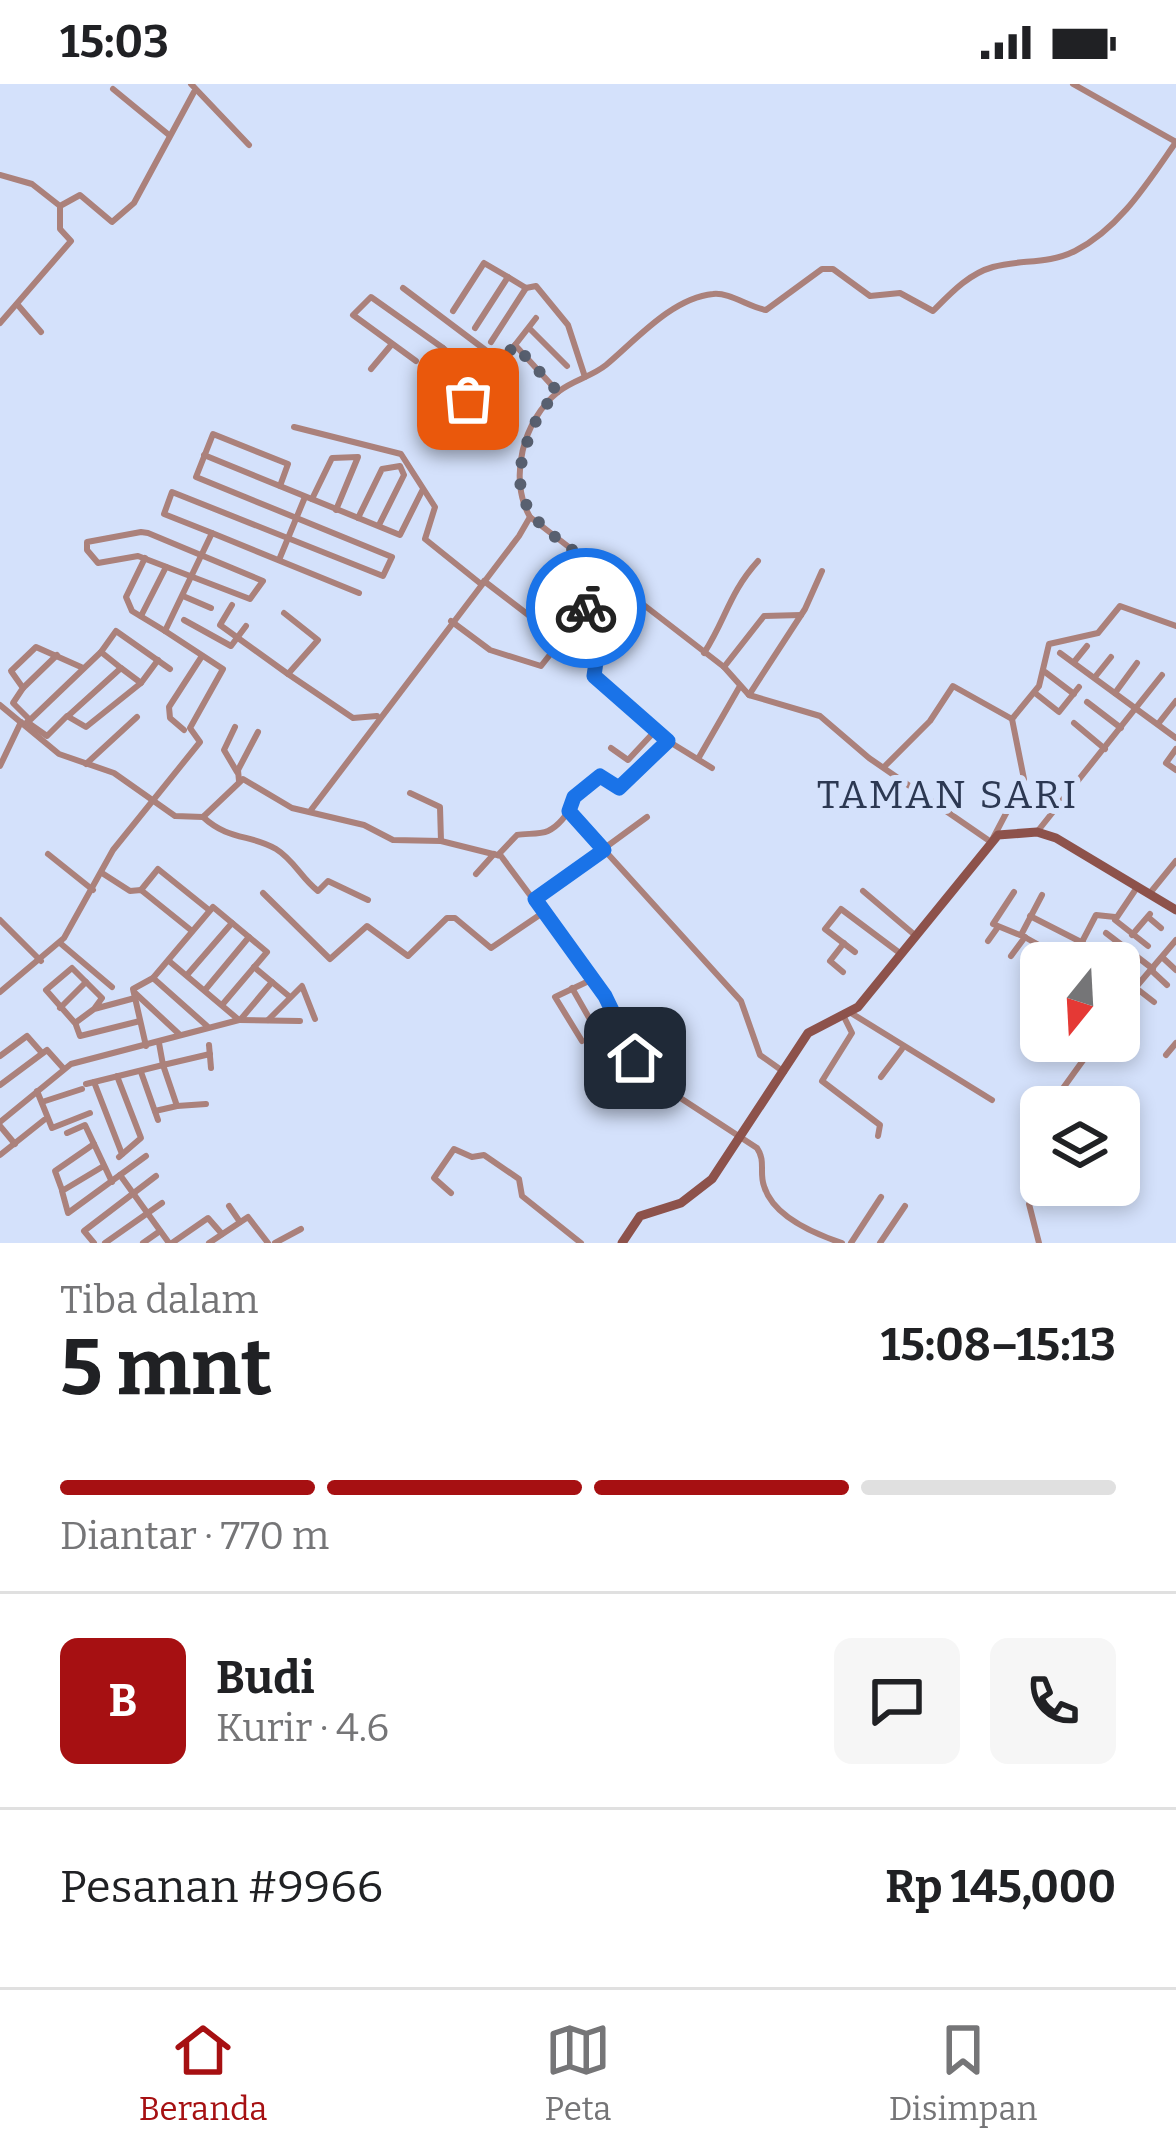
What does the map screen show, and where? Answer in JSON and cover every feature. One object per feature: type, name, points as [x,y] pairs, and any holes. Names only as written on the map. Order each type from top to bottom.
[{"type":"street","points":[[991,842],[820,716],[749,695],[724,667],[530,517],[517,480],[539,413],[558,392],[672,310],[717,294],[766,310],[822,269],[833,269],[870,296],[901,292],[933,311],[967,280],[993,267],[1035,264],[1078,250],[1121,216],[1176,142],[1073,84]]},
{"type":"street","points":[[61,206],[79,194],[104,219],[120,218],[134,203],[193,88],[249,145]]},
{"type":"street","points":[[113,89],[169,135]]},
{"type":"street","points":[[0,175],[32,184],[61,206]]},
{"type":"street","points":[[0,322],[71,241],[60,229],[61,206]]},
{"type":"street","points":[[453,311],[484,263],[526,288],[544,290],[565,320],[585,377]]},
{"type":"street","points":[[475,328],[508,277]]},
{"type":"street","points":[[404,288],[500,361]]},
{"type":"street","points":[[491,342],[526,288]]},
{"type":"street","points":[[416,362],[353,315],[371,297],[483,380]]},
{"type":"street","points":[[17,304],[41,332]]},
{"type":"street","points":[[444,381],[467,399],[536,318]]},
{"type":"street","points":[[530,329],[567,366]]},
{"type":"street","points":[[370,369],[392,344]]},
{"type":"street","points":[[515,345],[558,392]]},
{"type":"street","points":[[428,366],[442,348]]},
{"type":"street","points":[[294,427],[406,458],[435,507],[425,539],[535,620],[554,615],[570,627],[597,655],[594,676],[655,731],[712,768]]},
{"type":"street","points":[[280,486],[288,464],[213,434],[196,477],[392,557],[379,578],[172,492],[164,514],[359,593]]},
{"type":"street","points":[[204,455],[400,536],[422,491]]},
{"type":"street","points":[[279,560],[296,518],[332,458],[358,457],[336,510]]},
{"type":"street","points":[[358,518],[383,467],[400,466],[404,475],[378,527]]},
{"type":"street","points":[[310,810],[530,517]]},
{"type":"street","points":[[141,532],[202,556],[263,581],[250,599],[145,557],[98,563],[86,543],[141,532]]},
{"type":"street","points":[[165,632],[212,533]]},
{"type":"street","points":[[0,992],[60,943],[151,802],[200,742],[190,728],[223,669],[141,616],[126,597],[145,557]]},
{"type":"street","points":[[704,652],[737,584],[758,561]]},
{"type":"street","points":[[141,616],[166,566]]},
{"type":"street","points":[[749,695],[801,615],[823,571]]},
{"type":"street","points":[[451,621],[490,650],[519,655],[538,666],[609,580]]},
{"type":"street","points":[[183,596],[211,608]]},
{"type":"street","points":[[232,604],[220,624],[353,718],[377,716]]},
{"type":"street","points":[[1012,718],[1045,672],[1049,644],[1096,635],[1120,606],[1176,626]]},
{"type":"street","points":[[284,613],[318,640],[288,674]]},
{"type":"street","points":[[724,667],[765,615],[801,615]]},
{"type":"street","points":[[184,620],[230,646],[246,626]]},
{"type":"street","points":[[0,766],[25,722],[101,652],[116,631],[170,669]]},
{"type":"street","points":[[1073,662],[1087,646]]},
{"type":"street","points":[[23,688],[12,669],[36,647],[81,667]]},
{"type":"street","points":[[101,652],[141,683]]},
{"type":"street","points":[[1060,652],[1176,738]]},
{"type":"street","points":[[57,655],[13,700],[25,722],[58,754],[114,773],[151,802],[183,818],[203,818],[227,835],[278,850],[297,863],[318,891],[328,880],[368,900]]},
{"type":"street","points":[[184,730],[170,718],[169,707],[202,656]]},
{"type":"street","points":[[1094,678],[1112,657]]},
{"type":"street","points":[[68,716],[86,727],[141,683],[158,660]]},
{"type":"street","points":[[1114,692],[1137,663]]},
{"type":"street","points":[[0,705],[48,736],[121,668]]},
{"type":"street","points":[[1034,692],[1059,712],[1077,691],[1045,672]]},
{"type":"street","points":[[1036,832],[1162,675]]},
{"type":"street","points":[[698,759],[740,686]]},
{"type":"street","points":[[884,767],[930,721],[951,687],[1012,718]]},
{"type":"street","points":[[1158,724],[1176,700]]},
{"type":"street","points":[[1087,702],[1120,728]]},
{"type":"street","points":[[86,764],[137,717]]},
{"type":"street","points":[[622,1243],[640,1216],[681,1203],[704,1187],[812,1030],[848,1015],[991,842],[1024,779],[1012,718]]},
{"type":"street","points":[[1074,724],[1105,748]]},
{"type":"street","points":[[224,750],[236,727]]},
{"type":"street","points":[[611,748],[628,760],[655,731]]},
{"type":"street","points":[[203,818],[238,777],[258,732]]},
{"type":"street","points":[[219,740],[238,777],[292,808],[393,840],[441,841],[496,854],[592,979],[648,1073],[762,1155],[763,1184],[779,1208],[808,1230],[847,1243],[881,1197]]},
{"type":"street","points":[[476,874],[517,835],[544,833],[594,779],[602,776],[619,788],[668,741]]},
{"type":"street","points":[[1176,749],[1166,763],[1176,770]]},
{"type":"street","points":[[410,793],[440,807],[441,841]]},
{"type":"street","points":[[569,811],[741,1001],[760,1055],[786,1073]]},
{"type":"street","points":[[535,899],[647,817]]},
{"type":"street","points":[[991,842],[1004,833],[1036,832],[1084,851],[1176,910]]},
{"type":"street","points":[[48,854],[93,890]]},
{"type":"street","points":[[1150,893],[1176,861]]},
{"type":"street","points":[[141,890],[158,869],[210,910]]},
{"type":"street","points":[[102,873],[130,891],[141,890],[192,931]]},
{"type":"street","points":[[1115,917],[1138,886]]},
{"type":"street","points":[[863,891],[916,936]]},
{"type":"street","points":[[1014,892],[993,924],[1032,942]]},
{"type":"street","points":[[263,893],[330,959],[368,926],[408,956],[447,917],[455,917],[490,948],[544,912]]},
{"type":"street","points":[[1011,956],[1042,895]]},
{"type":"street","points":[[75,1023],[94,1009],[134,995],[213,907],[267,952],[222,1005]]},
{"type":"street","points":[[855,952],[825,929],[841,909],[901,954]]},
{"type":"street","points":[[1084,942],[1096,915],[1115,917],[1148,946]]},
{"type":"street","points":[[1030,916],[1082,942]]},
{"type":"street","points":[[1132,935],[1149,916],[1161,928]]},
{"type":"street","points":[[0,920],[41,961]]},
{"type":"street","points":[[187,976],[232,923]]},
{"type":"street","points":[[988,941],[998,927]]},
{"type":"street","points":[[1106,933],[1167,985]]},
{"type":"street","points":[[205,991],[249,938]]},
{"type":"street","points":[[1140,984],[1176,940]]},
{"type":"street","points":[[60,943],[112,987]]},
{"type":"street","points":[[843,972],[830,962],[844,944]]},
{"type":"street","points":[[1162,958],[1176,970]]},
{"type":"street","points":[[169,961],[240,1019]]},
{"type":"street","points":[[15,1144],[0,1124],[64,1069],[240,1019],[297,1022],[288,999],[254,967]]},
{"type":"street","points":[[94,1009],[102,998],[70,968],[46,990],[75,1023],[80,1036],[140,1021]]},
{"type":"street","points":[[153,978],[207,1026]]},
{"type":"street","points":[[582,1042],[555,998],[592,979]]},
{"type":"street","points":[[592,979],[614,1021]]},
{"type":"street","points":[[60,1009],[86,982]]},
{"type":"street","points":[[240,1019],[272,982]]},
{"type":"street","points":[[268,1020],[302,986],[315,1019]]},
{"type":"street","points":[[572,988],[600,1037]]},
{"type":"street","points":[[1140,990],[1154,1002]]},
{"type":"street","points":[[134,995],[146,1046]]},
{"type":"street","points":[[134,995],[179,1034]]},
{"type":"street","points":[[848,1015],[992,1100]]},
{"type":"street","points":[[848,1015],[852,1033],[822,1080],[880,1125],[878,1136]]},
{"type":"street","points":[[0,1056],[27,1036],[42,1053]]},
{"type":"street","points":[[159,1043],[177,1106]]},
{"type":"street","points":[[1166,1054],[1176,1043]]},
{"type":"street","points":[[881,1077],[902,1049]]},
{"type":"street","points":[[0,1085],[49,1050],[64,1069]]},
{"type":"street","points":[[42,1102],[210,1050],[212,1068]]},
{"type":"street","points":[[140,1071],[156,1115],[177,1106],[206,1104]]},
{"type":"street","points":[[88,1085],[120,1155],[141,1138],[117,1076]]},
{"type":"street","points":[[37,1091],[52,1128],[90,1113]]},
{"type":"street","points":[[0,1155],[44,1120]]},
{"type":"street","points":[[67,1133],[85,1125],[112,1182]]},
{"type":"street","points":[[94,1144],[55,1171],[70,1214],[146,1156]]},
{"type":"street","points":[[452,1193],[434,1178],[454,1149],[472,1157],[484,1155],[519,1179],[522,1196],[581,1243]]},
{"type":"street","points":[[62,1191],[101,1167]]},
{"type":"street","points":[[120,1175],[171,1243],[208,1218],[222,1234]]},
{"type":"street","points":[[94,1243],[84,1231],[156,1176]]},
{"type":"street","points":[[105,1243],[162,1203]]},
{"type":"street","points":[[229,1206],[240,1222]]},
{"type":"street","points":[[880,1243],[905,1206]]},
{"type":"street","points":[[1030,1206],[1040,1243]]},
{"type":"street","points":[[209,1243],[250,1217],[272,1243],[291,1239],[301,1229]]},
{"type":"street","points":[[143,1243],[160,1231]]},
{"type":"street","points":[[250,1243],[262,1234]]},
{"type":"way so far","points":[[468,399],[515,345],[558,392],[539,413],[517,480],[520,501],[530,517],[578,550],[609,580],[586,608]]},
{"type":"district","name":"TAMAN SARI","points":[[948,794]]},
{"type":"route","points":[[586,608],[570,627],[597,655],[591,668],[594,676],[668,741],[619,788],[600,776],[574,797],[569,811],[604,850],[535,899],[605,996],[635,1058]]}]
